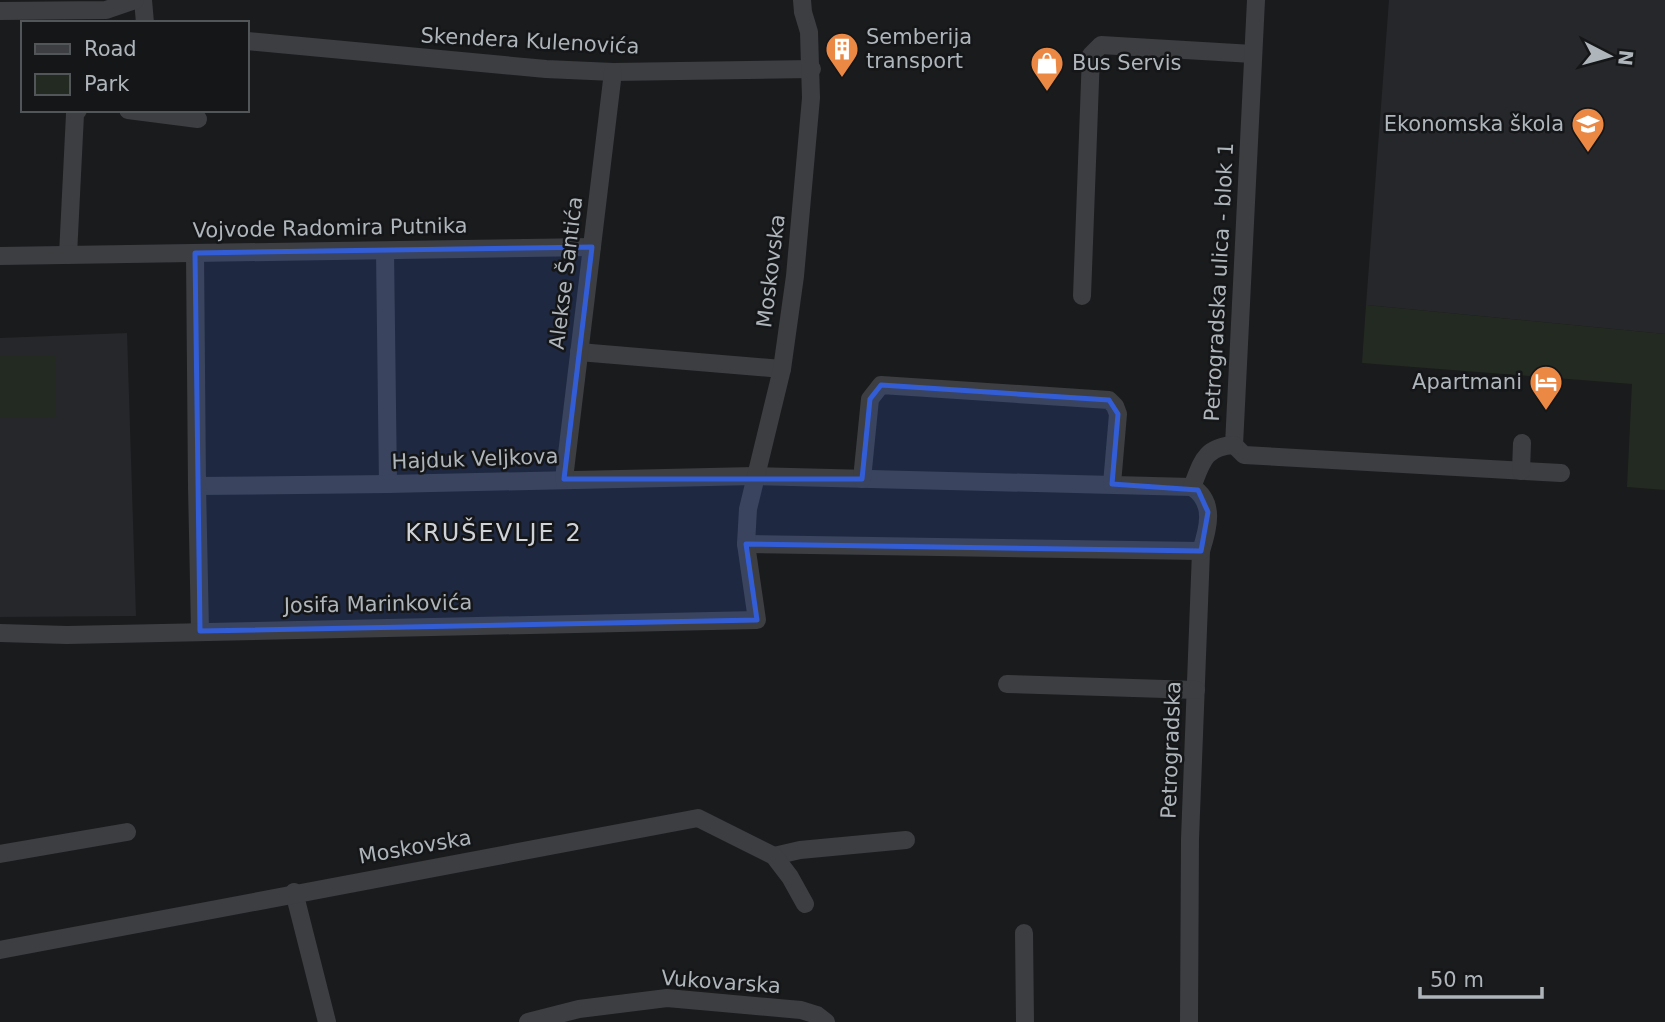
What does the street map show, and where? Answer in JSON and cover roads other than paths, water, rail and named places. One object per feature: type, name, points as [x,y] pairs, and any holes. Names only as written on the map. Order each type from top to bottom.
[{"type":"street","points":[[0,11],[106,10],[135,0]]},
{"type":"street","points":[[143,0],[145,21]]},
{"type":"street","name":"Moskovska","points":[[757,620],[746,544],[748,509],[782,369],[795,276],[812,69],[809,32],[802,0]]},
{"type":"street","name":"Petrogradska ulica - blok 1","points":[[1256,0],[1234,445],[1244,455],[1561,473]]},
{"type":"street","name":"Skendera Kulenovića","points":[[248,41],[546,69],[613,72],[812,69]]},
{"type":"street","points":[[1082,296],[1091,55],[1101,45],[1253,54]]},
{"type":"street","name":"Alekse Šantića","points":[[564,480],[613,72]]},
{"type":"street","points":[[68,255],[76,112]]},
{"type":"street","points":[[146,112],[198,118]]},
{"type":"street","name":"Vojvode Radomira Putnika","points":[[0,256],[592,247]]},
{"type":"street","points":[[386,251],[388,484]]},
{"type":"street","points":[[195,253],[200,631]]},
{"type":"street","points":[[579,352],[782,369]]},
{"type":"street","points":[[862,479],[870,399],[881,385],[1109,400],[1118,414],[1112,484]]},
{"type":"street","points":[[1521,443],[1521,471]]},
{"type":"street","points":[[754,476],[1192,487],[1209,452],[1219,446],[1234,445]]},
{"type":"street","name":"Hajduk Veljkova","points":[[197,486],[754,476]]},
{"type":"street","name":"Petrogradska","points":[[1189,1022],[1190,839],[1201,551],[1209,528],[1204,497],[1192,487]]},
{"type":"street","points":[[746,544],[1201,551]]},
{"type":"street","name":"Josifa Marinkovića","points":[[0,633],[67,635],[757,620]]},
{"type":"street","points":[[1007,684],[1196,690]]},
{"type":"street","name":"Moskovska","points":[[0,950],[294,892],[698,818],[774,856],[805,904]]},
{"type":"street","points":[[0,854],[127,832]]},
{"type":"street","points":[[774,856],[800,850],[906,841]]},
{"type":"street","points":[[294,892],[327,1022]]},
{"type":"street","points":[[1024,933],[1025,1022]]},
{"type":"street","name":"Vukovarska","points":[[528,1022],[579,1009],[667,998],[801,1010],[817,1015],[826,1022]]},
{"type":"place","name":"Semberija transport","points":[[842,79]]},
{"type":"place","name":"Bus Servis","points":[[1047,93]]},
{"type":"place","name":"Ekonomska škola","points":[[1588,154]]},
{"type":"place","name":"Apartmani","points":[[1546,412]]},
{"type":"district","name":"KRUŠEVLJE 2","points":[[494,533]]}]
